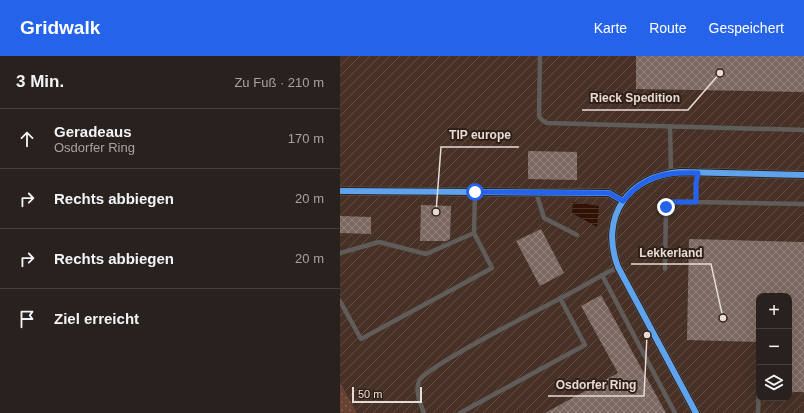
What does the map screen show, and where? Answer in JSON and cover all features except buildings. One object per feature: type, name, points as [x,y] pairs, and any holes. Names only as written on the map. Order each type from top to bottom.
[{"type":"street","points":[[696,413],[613,255],[611,232],[616,214],[623,201],[643,182],[671,173],[804,175]]},
{"type":"street","points":[[340,191],[609,193],[623,201]]},
{"type":"lane","points":[[540,56],[539,116],[547,123],[804,130]]},
{"type":"lane","points":[[670,126],[671,173]]},
{"type":"lane","points":[[696,202],[696,183],[698,173]]},
{"type":"lane","points":[[340,301],[362,339],[492,268],[474,233],[475,192]]},
{"type":"lane","points":[[536,192],[544,218],[577,235]]},
{"type":"lane","points":[[665,269],[666,207],[670,202],[804,204]]},
{"type":"lane","points":[[340,253],[379,242],[426,254],[474,233]]},
{"type":"lane","points":[[424,413],[417,389],[420,380],[425,374],[464,350],[618,267]]},
{"type":"lane","points":[[602,275],[675,413]]},
{"type":"lane","points":[[460,413],[585,345],[560,298]]},
{"type":"lane","points":[[758,401],[758,413]]},
{"type":"shaded area","points":[[340,56],[804,56],[804,413],[357,413],[340,381]]},
{"type":"shaded area","points":[[573,202],[599,206],[597,227],[572,213]]},
{"type":"shaded area","points":[[340,382],[357,413],[340,413]]},
{"type":"cycle path","points":[[696,413],[618,267],[613,249],[612,231],[622,202],[633,190],[646,181],[662,175],[681,172],[804,175]]},
{"type":"cycle path","points":[[340,191],[609,193],[623,201]]},
{"type":"place","name":"Rieck Spedition","points":[[720,73]]},
{"type":"place","name":"TIP europe","points":[[436,212]]},
{"type":"place","name":"Lekkerland","points":[[723,318]]},
{"type":"place","name":"Osdorfer Ring","points":[[647,335]]},
{"type":"route","points":[[475,192],[609,193],[623,201],[636,187],[652,178],[671,173],[698,173],[696,183],[696,202],[670,202],[666,207]]}]
